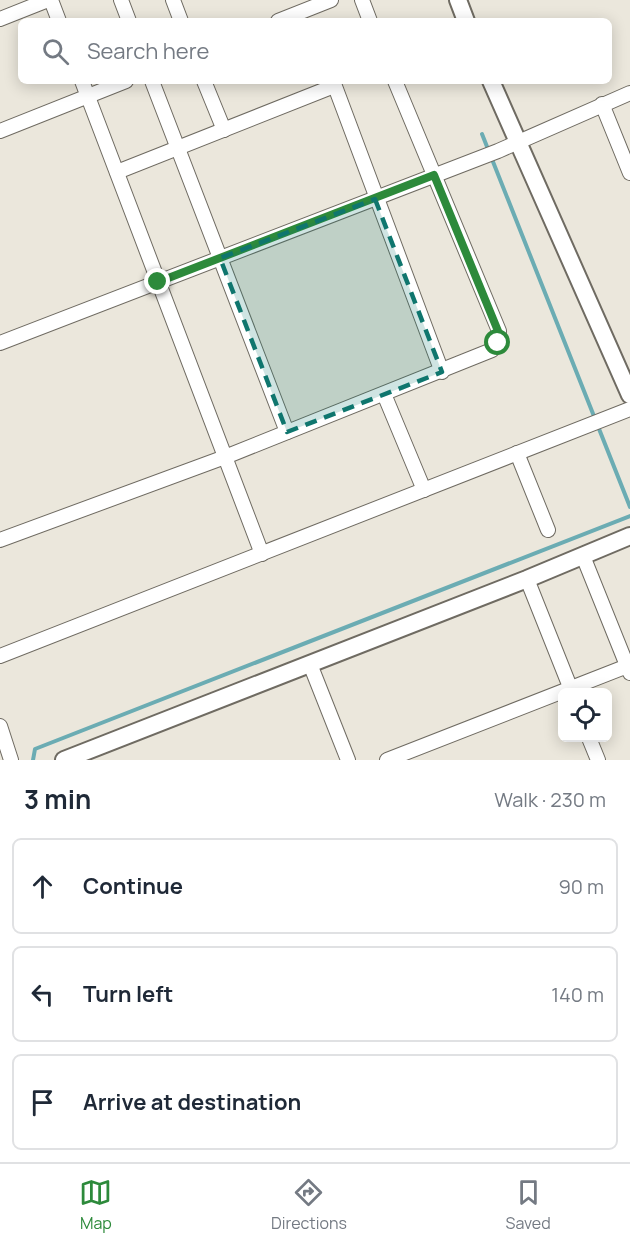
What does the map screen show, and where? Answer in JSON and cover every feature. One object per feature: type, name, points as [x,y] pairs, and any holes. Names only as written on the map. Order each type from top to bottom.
[{"type":"street","points":[[0,19],[49,0],[58,18]]},
{"type":"street","points":[[121,0],[128,18]]},
{"type":"street","points":[[173,0],[180,18]]},
{"type":"street","points":[[286,18],[331,0]]},
{"type":"street","points":[[362,0],[369,18]]},
{"type":"street","points":[[458,0],[465,18]]},
{"type":"street","points":[[83,84],[262,554]]},
{"type":"street","points":[[0,131],[118,84]]},
{"type":"street","points":[[153,84],[287,432]]},
{"type":"street","points":[[205,84],[224,130]]},
{"type":"street","points":[[117,172],[332,84]]},
{"type":"street","points":[[334,84],[375,199],[442,372]]},
{"type":"street","points":[[0,540],[225,457],[492,351],[498,343],[498,331],[396,84]]},
{"type":"street","points":[[492,84],[630,395]]},
{"type":"street","points":[[0,343],[375,199],[630,93]]},
{"type":"street","points":[[602,104],[630,172]]},
{"type":"street","points":[[384,394],[424,490]]},
{"type":"street","points":[[0,656],[630,409]]},
{"type":"street","points":[[517,453],[548,530]]},
{"type":"street","points":[[64,760],[527,579],[630,536]]},
{"type":"street","points":[[576,688],[629,668],[583,556]]},
{"type":"street","points":[[527,579],[570,688]]},
{"type":"street","points":[[310,664],[348,760]]},
{"type":"street","points":[[387,760],[418,754],[558,695]]},
{"type":"street","points":[[0,726],[11,760]]},
{"type":"street","points":[[591,742],[598,760]]},
{"type":"highlighted area","points":[[375,199],[442,372],[287,432],[220,258]]},
{"type":"waterway","points":[[482,134],[630,507]]},
{"type":"waterway","points":[[33,760],[35,749],[630,516]]},
{"type":"route","points":[[158,282],[434,175],[498,331],[498,343]]}]
